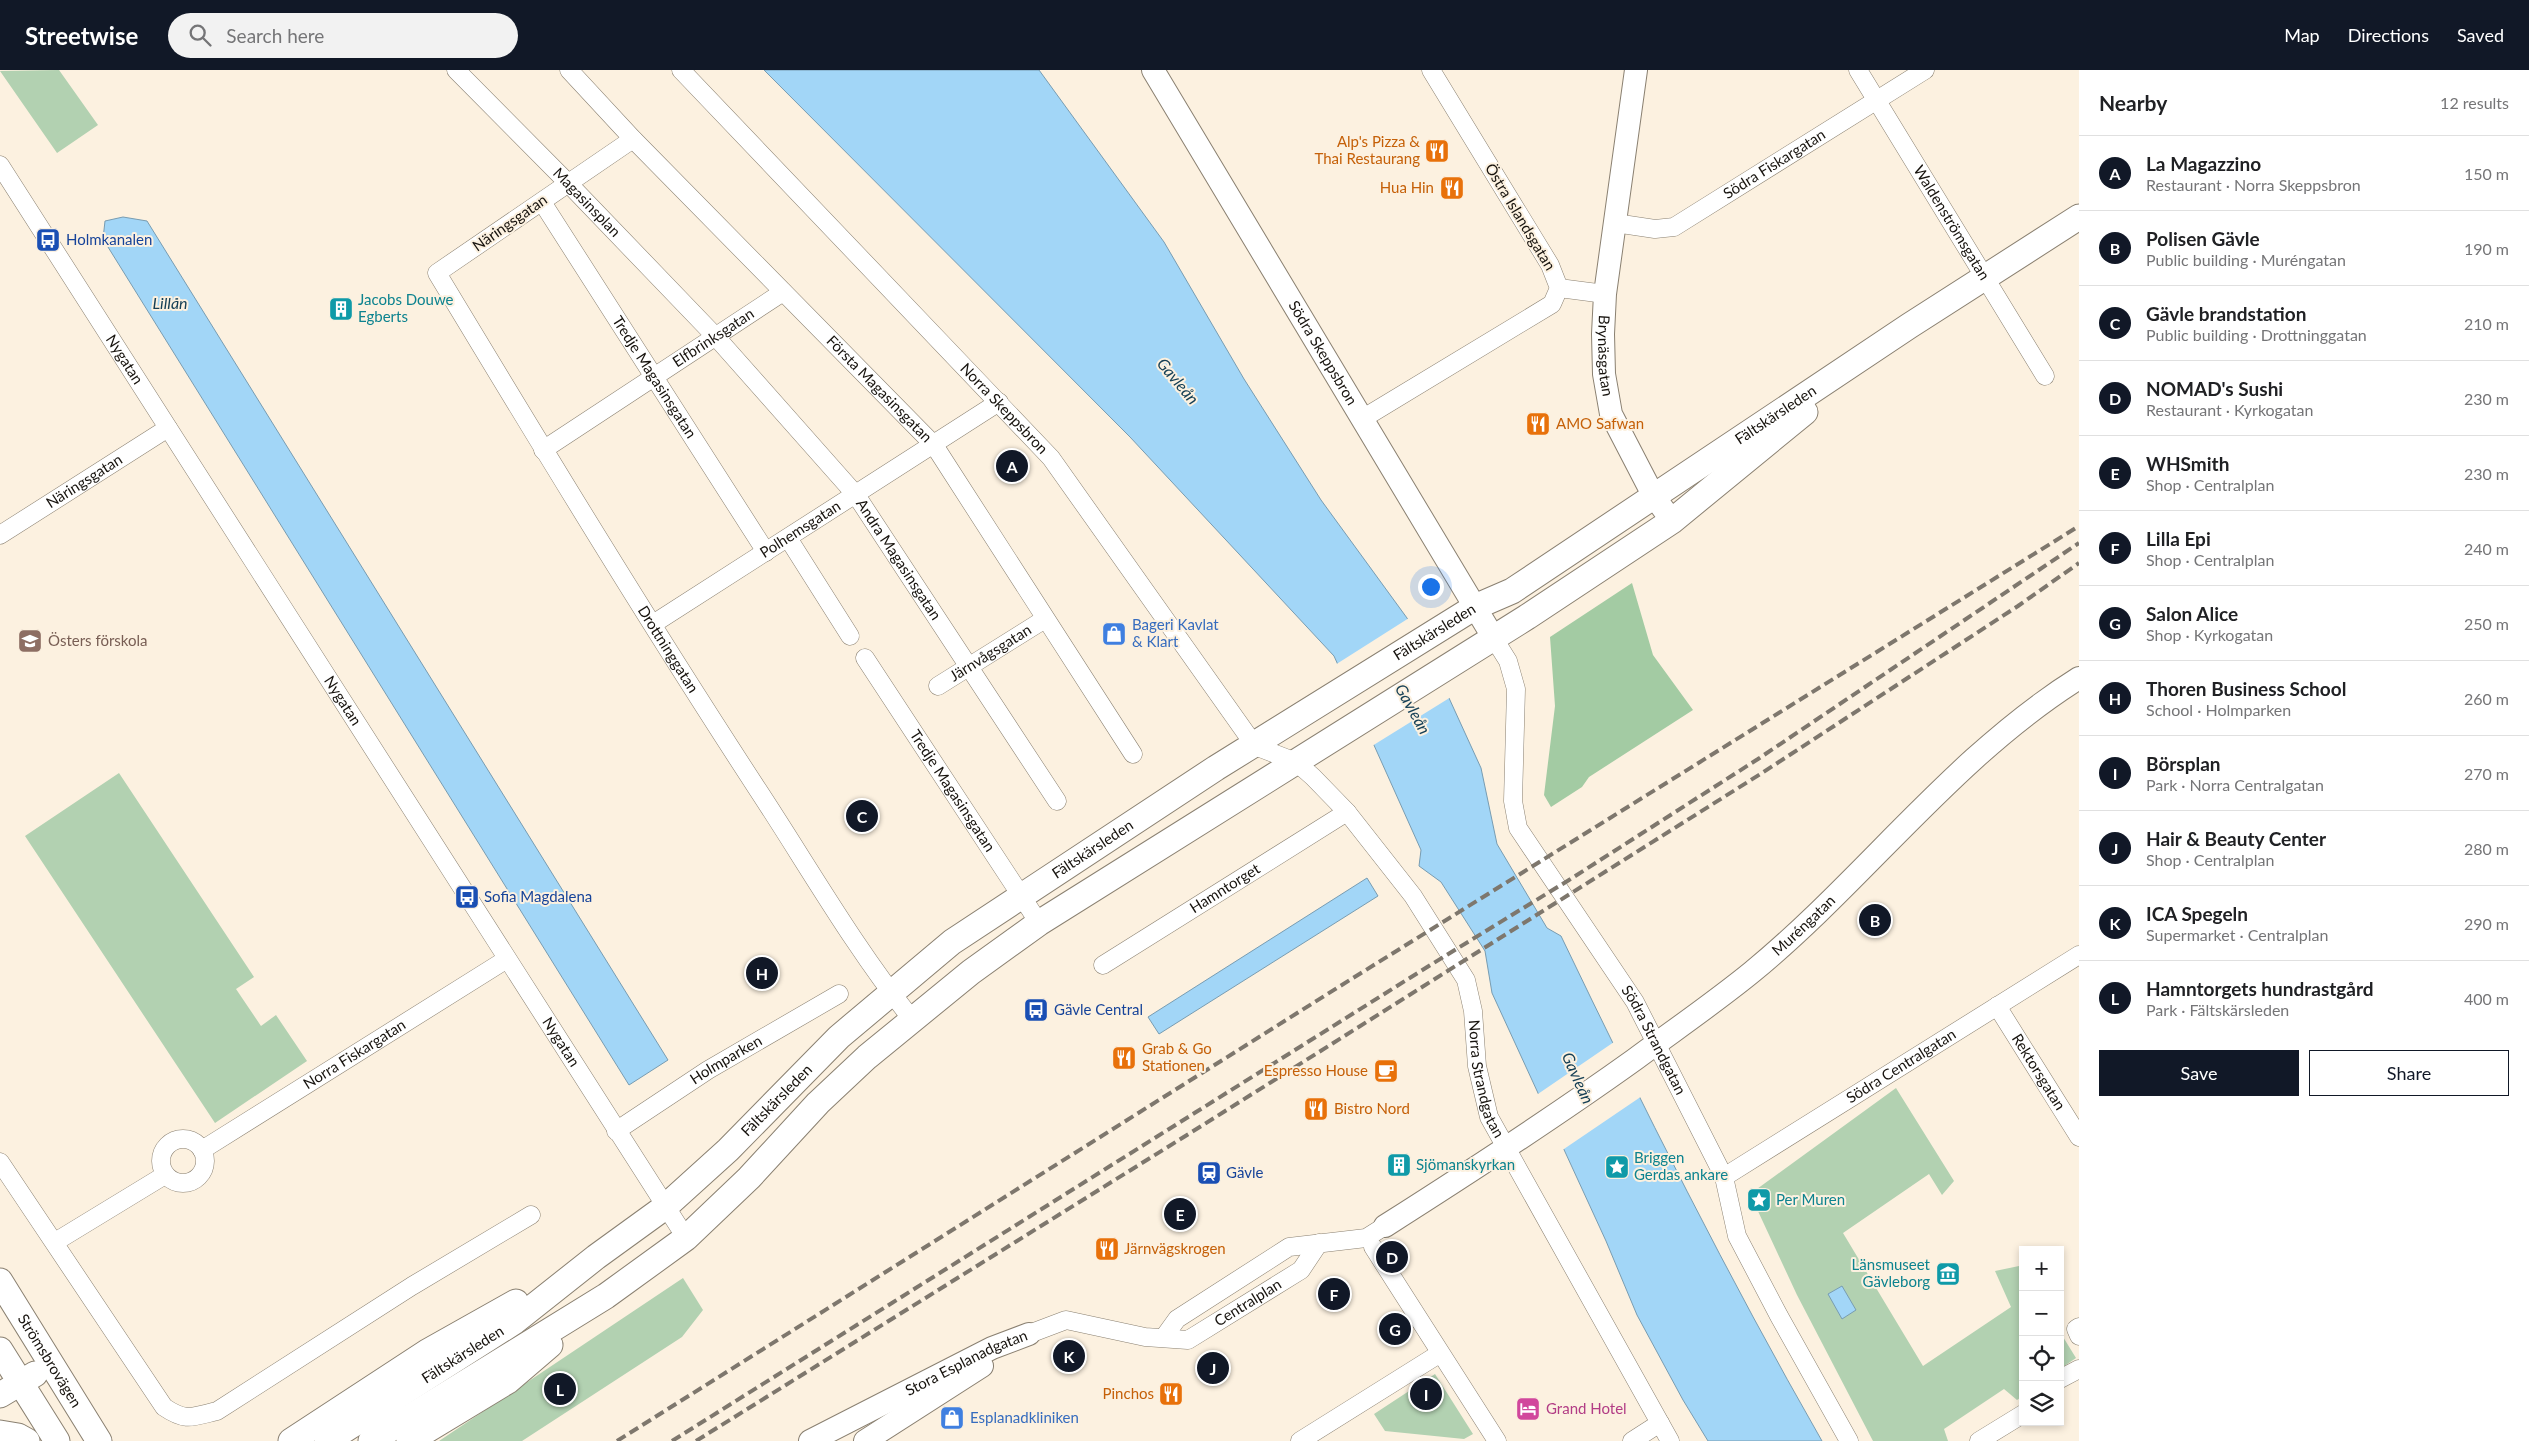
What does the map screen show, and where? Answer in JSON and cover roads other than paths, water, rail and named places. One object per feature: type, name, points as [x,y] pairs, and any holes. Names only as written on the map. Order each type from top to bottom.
[{"type":"main road","name":"Fältskärsleden","points":[[327,1441],[514,1322],[596,1257],[665,1207],[728,1150],[821,1054],[890,992],[952,942],[1020,895],[1216,768],[1474,607],[1512,591],[1653,495],[1984,276],[2079,217]]},
{"type":"main road","name":"Fältskärsleden","points":[[371,1441],[606,1296],[686,1238],[749,1178],[818,1103],[911,1018],[1039,923],[1457,661],[1672,521],[1909,326]]},
{"type":"main road","points":[[291,1441],[426,1352],[596,1257]]},
{"type":"main road","name":"Strömsbrovägen","points":[[0,1281],[99,1441]]},
{"type":"main road","points":[[409,1441],[508,1380],[606,1296]]},
{"type":"main road","points":[[47,1355],[6,1374],[58,1441]]},
{"type":"main road","points":[[82,1415],[107,1441]]},
{"type":"main road","points":[[0,1433],[18,1436],[26,1441]]},
{"type":"street","name":"Magasinsplan","points":[[456,70],[568,182],[716,337]]},
{"type":"street","name":"Första Magasinsgatan","points":[[569,70],[633,139],[934,446],[1133,754]]},
{"type":"street","name":"Norra Skeppsbron","points":[[681,70],[1051,458],[1254,746]]},
{"type":"street","name":"Södra Skeppsbron","points":[[1153,70],[1493,637]]},
{"type":"street","name":"Östra Islandsgatan","points":[[1362,419],[1552,304],[1559,288],[1550,265],[1431,70]]},
{"type":"street","name":"Brynäsgatan","points":[[1636,70],[1605,294],[1604,374],[1611,414],[1653,495],[1672,521]]},
{"type":"street","name":"Waldenströmsgatan","points":[[1858,70],[2045,376]]},
{"type":"street","name":"Södra Fiskargatan","points":[[1615,223],[1655,229],[1674,226],[1925,70]]},
{"type":"street","name":"Näringsgatan","points":[[437,273],[633,139]]},
{"type":"street","name":"Nygatan","points":[[0,165],[686,1238]]},
{"type":"street","name":"Tredje Magasinsgatan","points":[[542,202],[766,552]]},
{"type":"street","name":"Drottninggatan","points":[[437,273],[544,450],[730,749],[890,992],[911,1018]]},
{"type":"street","name":"Brynäsgatan","points":[[1559,288],[1605,294]]},
{"type":"street","name":"Elfbrinksgatan","points":[[544,450],[656,378],[783,292]]},
{"type":"street","name":"Andra Magasinsgatan","points":[[716,337],[856,495],[1057,801]]},
{"type":"street","name":"Polhemsgatan","points":[[653,624],[934,446],[999,402]]},
{"type":"street","name":"Näringsgatan","points":[[0,535],[168,428]]},
{"type":"street","points":[[788,538],[850,636]]},
{"type":"street","name":"Järnvågsgatan","points":[[938,686],[1045,620]]},
{"type":"street","name":"Södra Strandgatan","points":[[1493,637],[1508,661],[1516,689],[1513,802],[1518,828],[1635,1002],[1655,1045],[1724,1177],[1737,1236],[1849,1441]]},
{"type":"street","name":"Tredje Magasinsgatan","points":[[865,658],[1039,923]]},
{"type":"street","name":"Muréngatan","points":[[1386,1226],[1545,1122],[1655,1045],[1752,972],[1864,868],[1940,788],[2041,702],[2079,678]]},
{"type":"street","points":[[1254,746],[1296,762]]},
{"type":"street","name":"Norra Strandgatan","points":[[1296,762],[1347,812],[1413,896],[1466,980],[1473,1011],[1477,1066],[1490,1117],[1670,1441]]},
{"type":"street","name":"Hamntorget","points":[[1103,965],[1347,812]]},
{"type":"street","name":"Södra Centralgatan","points":[[1724,1177],[2079,955]]},
{"type":"street","name":"Norra Fiskargatan","points":[[202,1150],[507,959]]},
{"type":"street","name":"Holmparken","points":[[616,1130],[708,1070],[839,994]]},
{"type":"street","name":"Rektorsgatan","points":[[1997,1006],[2079,1137]]},
{"type":"street","points":[[174,1140],[190,1140],[202,1150],[205,1166],[195,1180],[179,1184],[165,1176],[161,1168],[162,1152],[174,1140]]},
{"type":"street","points":[[0,1162],[164,1407],[179,1417],[194,1417],[217,1411],[412,1286],[531,1214]]},
{"type":"street","points":[[55,1242],[165,1176]]},
{"type":"street","points":[[1386,1226],[1370,1242],[1439,1354],[1497,1441]]},
{"type":"street","name":"Centralplan","points":[[1164,1337],[1178,1320],[1289,1247],[1319,1243],[1370,1242]]},
{"type":"street","name":"Centralplan","points":[[1029,1334],[1066,1320],[1145,1337],[1188,1340],[1301,1270],[1319,1243]]},
{"type":"street","name":"Stora Esplanadgatan","points":[[813,1440],[992,1348],[1029,1334]]},
{"type":"street","name":"Stora Esplanadgatan","points":[[865,1441],[944,1392],[1029,1334]]},
{"type":"street","points":[[1300,1441],[1439,1354]]},
{"type":"street","points":[[2064,1377],[2079,1369]]},
{"type":"street","points":[[1979,1441],[2019,1416]]},
{"type":"street","points":[[851,1419],[865,1441]]},
{"type":"street","points":[[1632,1441],[1660,1423]]},
{"type":"water","name":"Gavleån","points":[[764,70],[1039,70],[1164,242],[1244,379],[1321,500],[1407,618],[1449,698],[1481,768],[1497,844],[1547,928],[1561,936],[1687,1191],[1753,1317],[1822,1441],[1708,1441],[1683,1400],[1637,1315],[1606,1241],[1492,993],[1485,951],[1441,882],[1419,866],[1421,850],[1334,656],[1130,437]]},
{"type":"water","name":"Lillån","points":[[123,217],[147,221],[668,1060],[629,1085],[103,239],[105,221]]},
{"type":"water","points":[[1367,878],[1378,896],[1159,1034],[1148,1017]]},
{"type":"water","points":[[1842,1286],[1856,1310],[1842,1319],[1828,1294]]},
{"type":"railway","points":[[617,1441],[1337,988],[2079,526]]},
{"type":"railway","points":[[672,1441],[1569,880],[1758,759],[2079,543]]},
{"type":"railway","points":[[696,1441],[1762,773],[2018,606],[2079,563]]},
{"type":"place","name":"Alp's Pizza & Thai Restaurang","points":[[1437,151]]},
{"type":"place","name":"Hua Hin","points":[[1452,188]]},
{"type":"place","name":"Holmkanalen","points":[[48,240]]},
{"type":"place","name":"Jacobs Douwe Egberts","points":[[341,309]]},
{"type":"place","name":"AMO Safwan","points":[[1538,424]]},
{"type":"place","name":"La Magazzino","points":[[1012,466]]},
{"type":"place","name":"Bageri Kavlat & Klart","points":[[1114,634]]},
{"type":"place","name":"Östers förskola","points":[[30,641]]},
{"type":"place","name":"Gävle brandstation","points":[[862,816]]},
{"type":"place","name":"Sofia Magdalena","points":[[467,897]]},
{"type":"place","name":"Polisen Gävle","points":[[1875,920]]},
{"type":"place","name":"Thoren Business School","points":[[762,973]]},
{"type":"place","name":"Gävle Central","points":[[1036,1010]]},
{"type":"place","name":"Grab & Go Stationen","points":[[1124,1058]]},
{"type":"place","name":"Espresso House","points":[[1386,1071]]},
{"type":"place","name":"Bistro Nord","points":[[1316,1109]]},
{"type":"place","name":"Sjömanskyrkan","points":[[1399,1165]]},
{"type":"place","name":"Briggen Gerdas ankare","points":[[1617,1167]]},
{"type":"place","name":"Gävle","points":[[1209,1173]]},
{"type":"place","name":"Per Muren","points":[[1759,1200]]},
{"type":"place","name":"WHSmith","points":[[1180,1214]]},
{"type":"place","name":"Järnvägskrogen","points":[[1107,1249]]},
{"type":"place","name":"NOMAD's Sushi","points":[[1392,1257]]},
{"type":"place","name":"Länsmuseet Gävleborg","points":[[1948,1274]]},
{"type":"place","name":"Lilla Epi","points":[[1334,1294]]},
{"type":"place","name":"Salon Alice","points":[[1395,1329]]},
{"type":"place","name":"ICA Spegeln","points":[[1069,1356]]},
{"type":"place","name":"Hair & Beauty Center","points":[[1213,1368]]},
{"type":"place","name":"Hamntorgets hundrastgård","points":[[560,1389]]},
{"type":"place","name":"Pinchos","points":[[1171,1394]]},
{"type":"place","name":"Börsplan","points":[[1426,1394]]},
{"type":"place","name":"Grand Hotel","points":[[1528,1409]]},
{"type":"place","name":"Esplanadkliniken","points":[[952,1418]]}]
